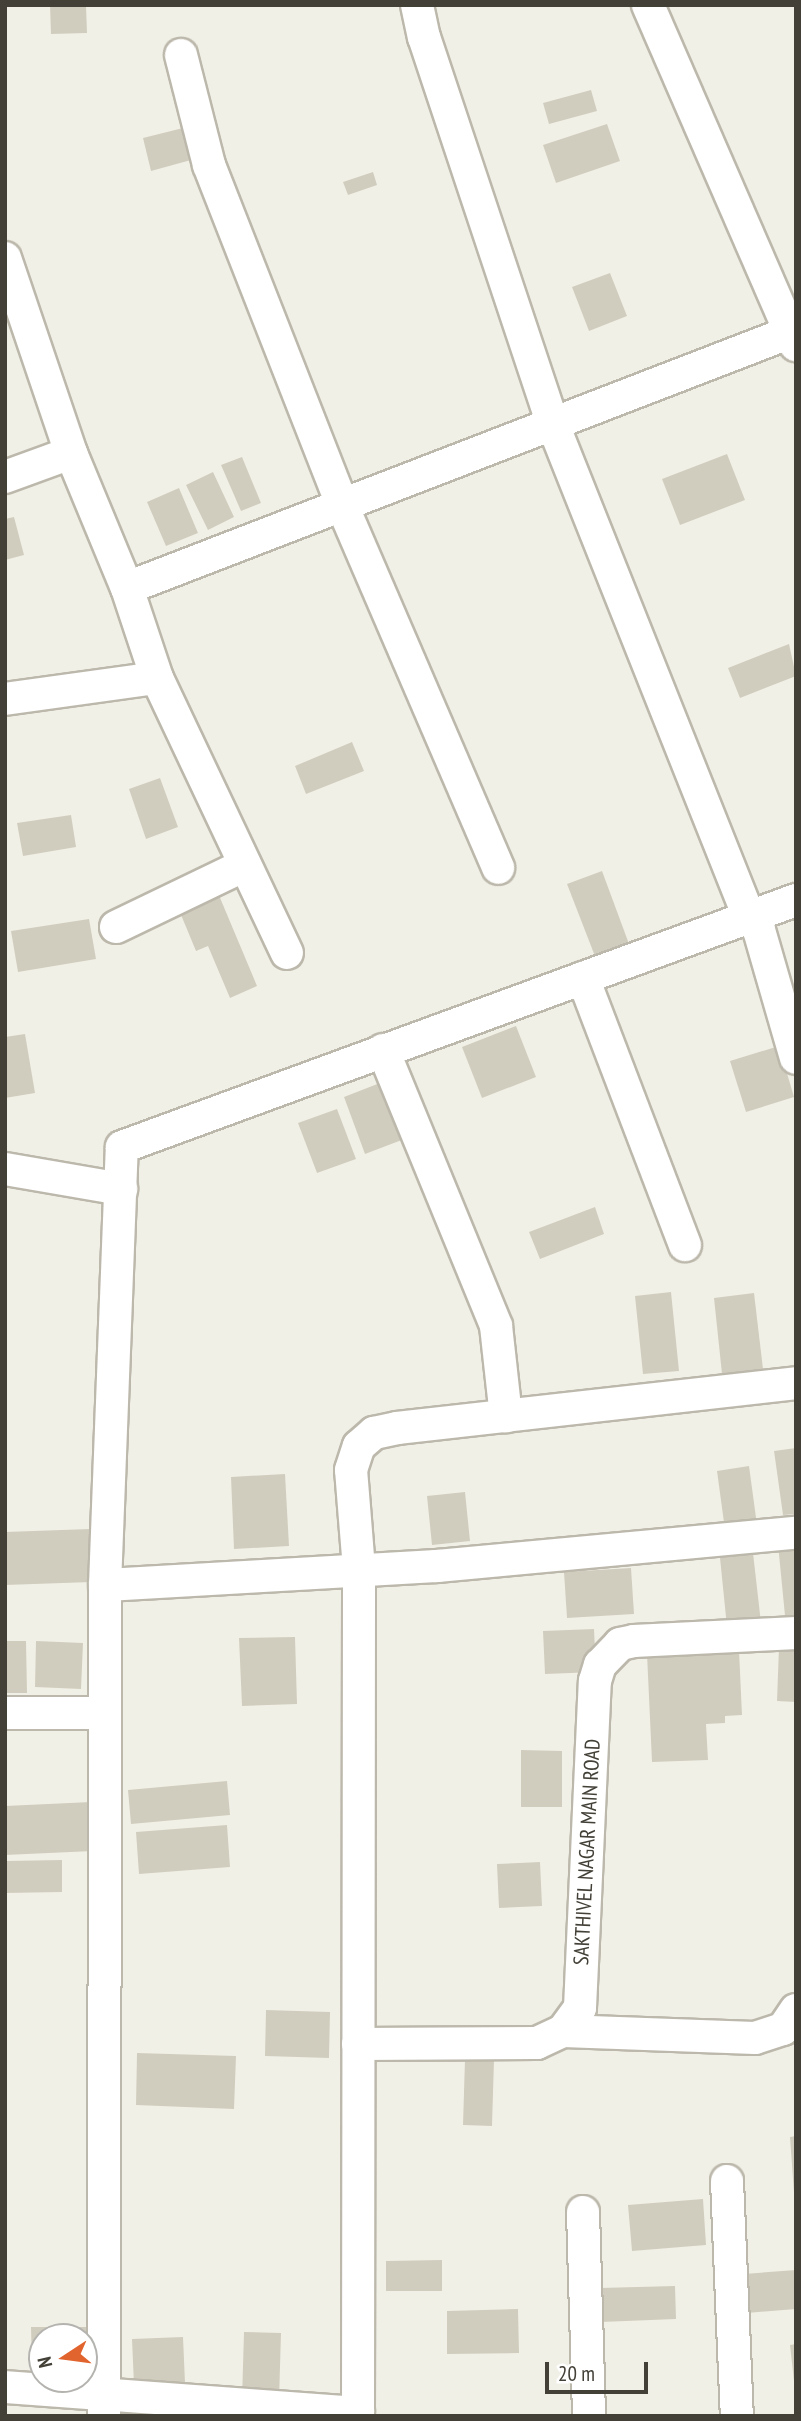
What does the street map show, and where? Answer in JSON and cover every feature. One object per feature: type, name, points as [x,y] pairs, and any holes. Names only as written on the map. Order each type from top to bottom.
[{"type":"street","points":[[417,5],[424,37],[552,422],[749,917],[759,930],[796,1058]]},
{"type":"street","points":[[127,588],[552,422],[794,336],[648,5]]},
{"type":"street","points":[[181,55],[209,166],[342,505],[498,868]]},
{"type":"street","points":[[5,258],[71,453],[127,588],[157,678],[287,953]]},
{"type":"street","points":[[5,477],[71,453]]},
{"type":"street","points":[[5,699],[157,678]]},
{"type":"street","points":[[116,928],[246,865]]},
{"type":"street","points":[[104,2404],[105,1585],[122,1147],[796,900]]},
{"type":"street","points":[[583,978],[685,1245]]},
{"type":"street","points":[[383,1050],[496,1325],[506,1416]]},
{"type":"street","points":[[5,1169],[121,1189]]},
{"type":"street","points":[[5,2387],[104,2404],[358,2414],[359,1569],[351,1470],[359,1446],[374,1433],[397,1428],[796,1383]]},
{"type":"street","points":[[105,1585],[359,1569],[796,1533]]},
{"type":"street","name":"SAKTHIVEL NAGAR MAIN ROAD","points":[[563,2031],[580,2008],[595,1681],[600,1665],[620,1644],[634,1641],[796,1633]]},
{"type":"street","points":[[5,1713],[105,1713]]},
{"type":"street","points":[[358,2044],[537,2043],[563,2031],[755,2038],[783,2029],[796,2010]]},
{"type":"street","points":[[727,2181],[737,2416]]},
{"type":"street","points":[[583,2212],[589,2416]]},
{"type":"building","points":[[50,5],[86,5],[87,33],[51,34]]},
{"type":"building","points":[[591,90],[597,111],[549,124],[543,103]]},
{"type":"building","points":[[607,124],[620,161],[556,183],[543,145]]},
{"type":"building","points":[[183,128],[191,160],[151,171],[143,138]]},
{"type":"building","points":[[373,172],[377,185],[348,195],[343,182]]},
{"type":"building","points":[[610,273],[627,316],[589,331],[572,287]]},
{"type":"building","points":[[727,454],[745,500],[680,525],[662,479]]},
{"type":"building","points":[[242,457],[261,503],[241,511],[221,465]]},
{"type":"building","points":[[213,472],[234,517],[208,530],[186,485]]},
{"type":"building","points":[[179,488],[198,533],[166,546],[147,502]]},
{"type":"building","points":[[14,517],[24,555],[5,560],[5,519]]},
{"type":"building","points":[[789,644],[796,676],[740,698],[728,668]]},
{"type":"building","points":[[352,742],[364,771],[306,794],[295,766]]},
{"type":"building","points":[[160,778],[178,827],[146,839],[129,789]]},
{"type":"building","points":[[71,815],[76,847],[23,856],[17,823]]},
{"type":"building","points":[[602,871],[632,952],[598,964],[567,884]]},
{"type":"building","points":[[218,893],[257,986],[230,998],[208,946],[196,951],[179,910]]},
{"type":"building","points":[[89,919],[96,959],[18,972],[11,931]]},
{"type":"building","points":[[516,1026],[536,1077],[482,1098],[462,1047]]},
{"type":"building","points":[[25,1034],[35,1093],[5,1098],[5,1037]]},
{"type":"building","points":[[779,1046],[794,1097],[746,1112],[730,1061]]},
{"type":"building","points":[[385,1081],[407,1138],[365,1154],[344,1097]]},
{"type":"building","points":[[337,1109],[356,1159],[317,1173],[298,1123]]},
{"type":"building","points":[[595,1207],[604,1234],[540,1259],[529,1232]]},
{"type":"building","points":[[671,1292],[679,1371],[643,1374],[635,1296]]},
{"type":"building","points":[[754,1293],[763,1369],[722,1374],[714,1298]]},
{"type":"building","points":[[796,1448],[796,1514],[783,1515],[774,1451]]},
{"type":"building","points":[[749,1466],[757,1525],[725,1530],[717,1471]]},
{"type":"building","points":[[285,1474],[289,1546],[234,1549],[231,1477]]},
{"type":"building","points":[[465,1492],[470,1541],[432,1545],[427,1496]]},
{"type":"building","points":[[90,1529],[92,1582],[5,1585],[5,1532]]},
{"type":"building","points":[[796,1542],[796,1625],[786,1626],[778,1544]]},
{"type":"building","points":[[752,1544],[761,1623],[727,1627],[719,1548]]},
{"type":"building","points":[[631,1568],[634,1614],[567,1618],[564,1572]]},
{"type":"building","points":[[594,1629],[596,1672],[545,1674],[543,1631]]},
{"type":"building","points":[[295,1637],[297,1704],[242,1706],[239,1638]]},
{"type":"building","points":[[5,1641],[26,1641],[27,1693],[5,1693]]},
{"type":"building","points":[[36,1641],[83,1643],[81,1689],[35,1687]]},
{"type":"building","points":[[779,1647],[796,1647],[796,1702],[777,1701]]},
{"type":"building","points":[[739,1650],[742,1715],[725,1716],[725,1723],[706,1724],[708,1760],[652,1762],[647,1654]]},
{"type":"building","points":[[521,1750],[562,1751],[562,1807],[521,1807]]},
{"type":"building","points":[[227,1781],[230,1815],[131,1824],[128,1790]]},
{"type":"building","points":[[91,1802],[93,1851],[5,1855],[5,1806]]},
{"type":"building","points":[[227,1825],[230,1867],[139,1874],[136,1832]]},
{"type":"building","points":[[62,1860],[62,1892],[5,1893],[5,1861]]},
{"type":"building","points":[[540,1862],[542,1906],[499,1908],[497,1864]]},
{"type":"building","points":[[266,2010],[330,2012],[329,2058],[265,2056]]},
{"type":"building","points":[[137,2053],[236,2056],[234,2109],[136,2105]]},
{"type":"building","points":[[465,2059],[494,2060],[492,2126],[463,2125]]},
{"type":"building","points":[[796,2136],[796,2193],[794,2193],[790,2137]]},
{"type":"building","points":[[703,2199],[706,2245],[632,2251],[628,2205]]},
{"type":"building","points":[[442,2260],[442,2291],[386,2291],[386,2261]]},
{"type":"building","points":[[796,2270],[796,2309],[747,2313],[744,2274]]},
{"type":"building","points":[[675,2286],[676,2319],[601,2322],[600,2288]]},
{"type":"building","points":[[518,2309],[519,2353],[447,2354],[447,2311]]},
{"type":"building","points":[[244,2332],[281,2333],[279,2400],[242,2399]]},
{"type":"building","points":[[183,2337],[185,2383],[134,2385],[132,2339]]},
{"type":"building","points":[[796,2344],[796,2381],[794,2381],[790,2345]]}]
